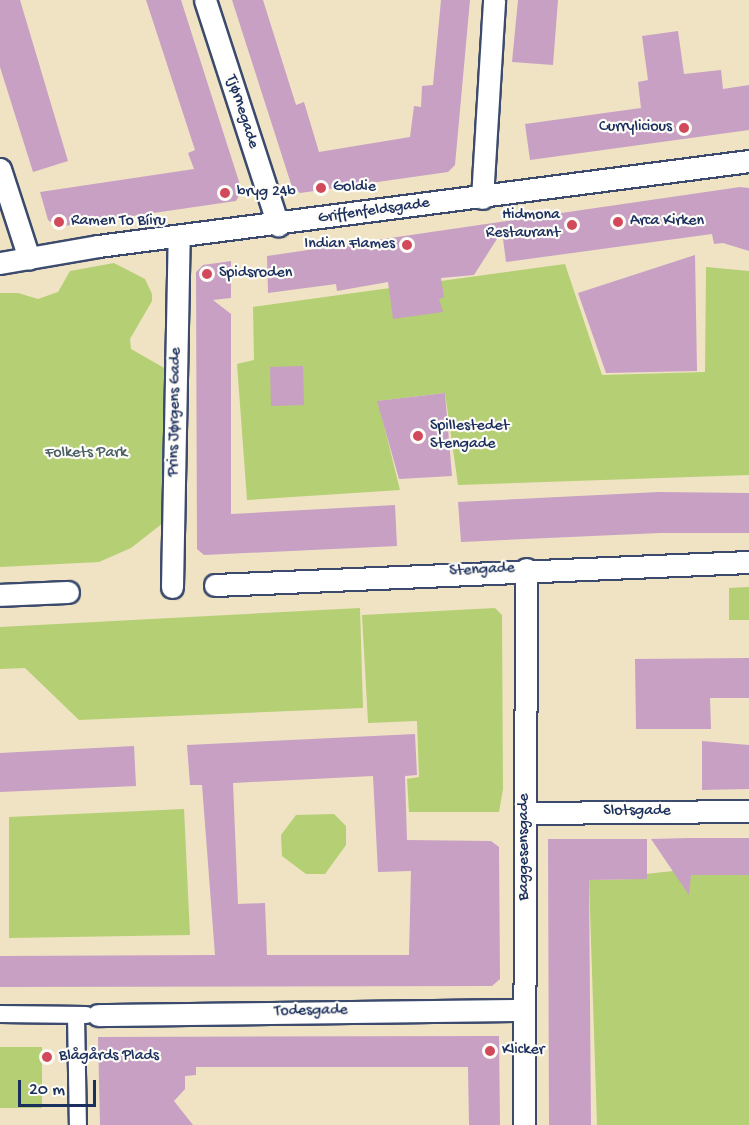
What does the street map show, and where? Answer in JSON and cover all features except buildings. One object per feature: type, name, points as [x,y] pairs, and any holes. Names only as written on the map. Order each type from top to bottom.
[{"type":"street","name":"Tjørnegade","points":[[205,0],[278,225]]},
{"type":"street","points":[[482,198],[494,0]]},
{"type":"street","name":"Griffenfeldsgade","points":[[0,263],[179,236],[278,225],[749,161]]},
{"type":"street","points":[[0,169],[29,258]]},
{"type":"street","name":"Prins Jørgens Gade","points":[[171,587],[179,236]]},
{"type":"street","name":"Stengade","points":[[215,585],[526,569],[749,562]]},
{"type":"street","name":"Baggesensgade","points":[[524,1125],[526,569]]},
{"type":"street","points":[[0,595],[68,592]]},
{"type":"street","name":"Slotsgade","points":[[526,813],[749,811]]},
{"type":"street","name":"Todesgade","points":[[98,1015],[524,1010]]},
{"type":"street","points":[[0,1014],[98,1015]]},
{"type":"street","points":[[76,1015],[78,1125]]},
{"type":"green space","name":"Folkets Park","points":[[114,263],[145,279],[152,294],[152,301],[130,339],[131,349],[166,369],[163,523],[131,548],[99,562],[0,567],[0,293],[18,293],[38,299],[58,292],[70,271]]},
{"type":"green space","points":[[565,264],[602,375],[705,372],[706,267],[749,271],[749,475],[458,485],[445,393],[378,401],[400,490],[247,500],[237,364],[254,360],[253,307]]},
{"type":"green space","points":[[749,587],[749,620],[729,620],[729,588]]},
{"type":"green space","points":[[360,608],[363,708],[79,720],[25,668],[0,669],[0,627]]},
{"type":"green space","points":[[495,608],[502,615],[503,789],[499,812],[409,812],[407,779],[419,777],[417,721],[368,723],[362,615]]},
{"type":"green space","points":[[184,809],[190,935],[9,938],[9,817]]},
{"type":"green space","points":[[334,814],[346,826],[346,845],[325,874],[306,874],[282,856],[281,835],[296,815]]},
{"type":"green space","points":[[673,871],[691,875],[749,875],[749,1125],[597,1125],[589,880],[636,879],[636,875]]},
{"type":"green space","points":[[0,1047],[42,1047],[42,1108],[0,1108]]},
{"type":"place","name":"Currylicious","points":[[684,128]]},
{"type":"place","name":"Goldie","points":[[321,188]]},
{"type":"place","name":"bryg 24b","points":[[225,193]]},
{"type":"place","name":"Ramen To Bíiru","points":[[59,222]]},
{"type":"place","name":"Arca Kirken","points":[[618,222]]},
{"type":"place","name":"Hidmona Restaurant","points":[[572,225]]},
{"type":"place","name":"Indian Flames","points":[[407,245]]},
{"type":"place","name":"Spidsroden","points":[[207,274]]},
{"type":"place","name":"Spillestedet Stengade","points":[[418,436]]},
{"type":"place","name":"Klicker","points":[[490,1051]]},
{"type":"place","name":"Blågårds Plads","points":[[47,1057]]}]
